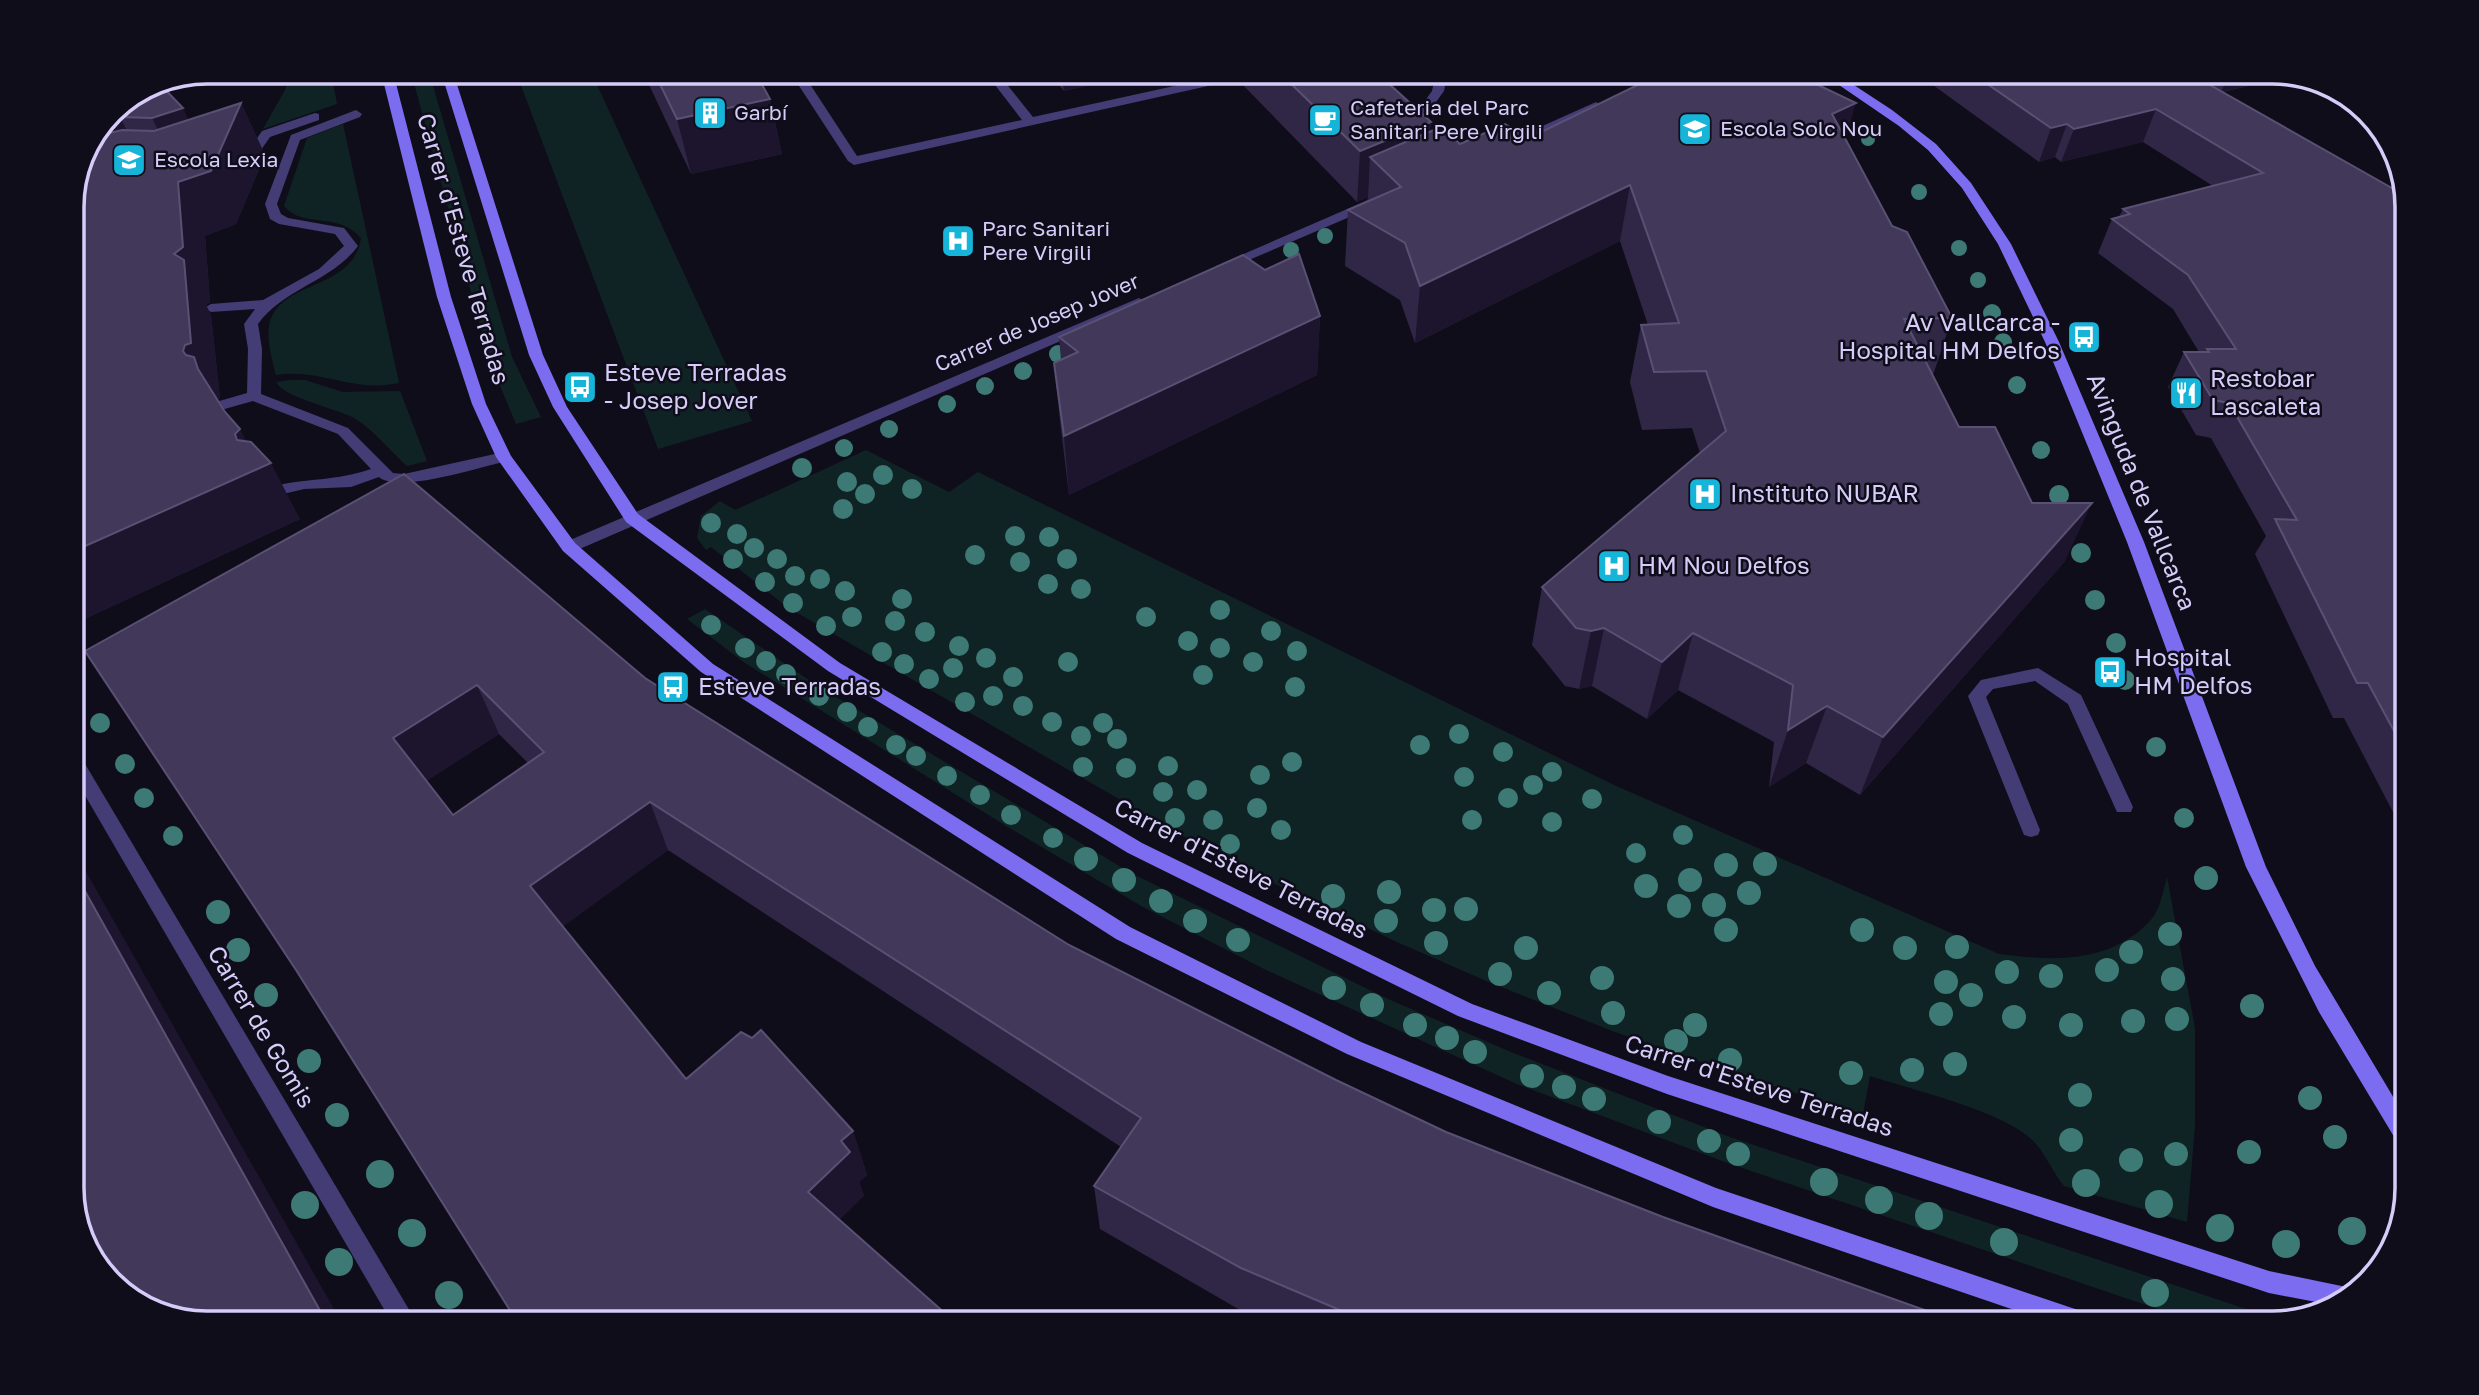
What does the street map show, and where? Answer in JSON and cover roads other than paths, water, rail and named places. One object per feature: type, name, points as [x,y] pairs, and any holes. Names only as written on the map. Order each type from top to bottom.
[{"type":"street","name":"Carrer d'Esteve Terradas","points":[[390,84],[444,297],[478,404],[504,457],[569,547],[630,604],[707,668],[1123,933],[1354,1048],[1713,1197],[2049,1311]]},
{"type":"street","name":"Carrer d'Esteve Terradas","points":[[451,84],[536,355],[559,407],[632,518],[834,667],[1124,841],[1465,1010],[1667,1086],[2269,1282],[2335,1294]]},
{"type":"street","points":[[804,84],[854,161],[1201,84]]},
{"type":"street","points":[[1000,84],[1030,122]]},
{"type":"street","points":[[1419,117],[1437,95],[1442,84]]},
{"type":"street","name":"Avinguda de Vallcarca","points":[[1843,84],[1930,145],[1963,183],[1999,238],[2052,337],[2112,479],[2255,865],[2294,948],[2395,1118]]},
{"type":"street","points":[[1486,153],[1613,99]]},
{"type":"street","points":[[225,162],[257,147],[266,134],[356,109],[295,138],[271,204],[275,216],[284,221],[339,231],[351,246],[342,259],[327,272],[267,304],[251,324],[256,349],[254,396]]},
{"type":"street","points":[[1206,273],[1384,197]]},
{"type":"street","name":"Carrer de Josep Jover","points":[[569,547],[1156,295]]},
{"type":"street","points":[[211,308],[267,304]]},
{"type":"street","points":[[221,405],[254,396],[343,431],[388,477],[404,479],[504,457]]},
{"type":"street","points":[[275,491],[304,484],[351,482],[380,471]]},
{"type":"street","points":[[2031,830],[1978,696],[1987,684],[2038,674],[2075,700],[2124,807]]},
{"type":"street","name":"Carrer de Gomis","points":[[84,777],[398,1311]]},
{"type":"place","name":"Garbí","points":[[710,113]]},
{"type":"place","name":"Cafeteria del Parc Sanitari Pere Virgili","points":[[1325,120]]},
{"type":"place","name":"Escola Solc Nou","points":[[1695,129]]},
{"type":"place","name":"Escola Lexia","points":[[129,160]]},
{"type":"place","name":"Parc Sanitari Pere Virgili","points":[[958,241]]},
{"type":"place","name":"Av Vallcarca - Hospital HM Delfos","points":[[2084,337]]},
{"type":"place","name":"Esteve Terradas - Josep Jover","points":[[580,387]]},
{"type":"place","name":"Restobar Lascaleta","points":[[2186,393]]},
{"type":"place","name":"Instituto NUBAR","points":[[1705,494]]},
{"type":"place","name":"HM Nou Delfos","points":[[1614,566]]},
{"type":"place","name":"Hospital HM Delfos","points":[[2110,672]]},
{"type":"place","name":"Esteve Terradas","points":[[673,687]]}]
